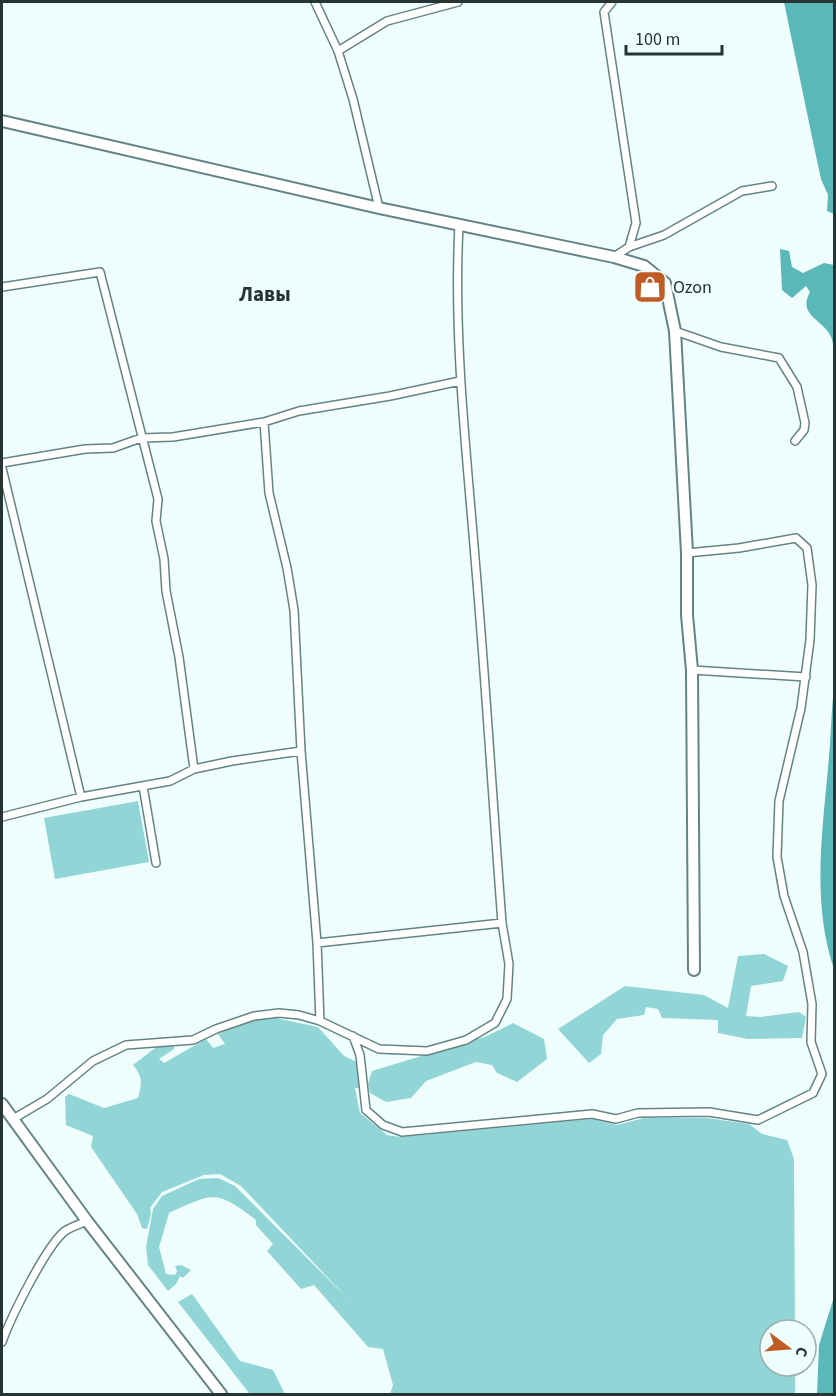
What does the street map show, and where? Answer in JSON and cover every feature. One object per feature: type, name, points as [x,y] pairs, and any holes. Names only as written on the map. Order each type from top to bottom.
[{"type":"street","points":[[315,2],[338,51],[356,106],[379,208]]},
{"type":"street","points":[[338,51],[387,21],[458,2]]},
{"type":"street","points":[[612,2],[604,12],[636,223],[629,247]]},
{"type":"street","points":[[2,121],[379,208],[614,257],[644,266],[665,283],[675,331],[687,553],[687,615],[692,670],[694,970]]},
{"type":"street","points":[[614,257],[629,247],[664,235],[742,191],[772,186]]},
{"type":"street","points":[[12,1119],[47,1099],[93,1061],[126,1045],[193,1040],[216,1029],[254,1016],[279,1013],[300,1015],[320,1021],[379,1049],[427,1051],[466,1040],[495,1023],[507,999],[509,964],[502,923],[460,381],[456,283],[459,225]]},
{"type":"street","points":[[2,286],[99,272],[158,499],[156,521],[164,559],[166,591],[179,657],[194,769]]},
{"type":"street","points":[[675,331],[722,347],[779,358],[797,387],[805,423],[804,430],[795,441]]},
{"type":"street","points":[[81,796],[2,466],[85,449],[113,448],[141,438],[174,437],[264,422],[299,411],[390,396],[460,381]]},
{"type":"street","points":[[264,422],[268,493],[287,568],[294,610],[317,943],[320,1021]]},
{"type":"street","points":[[353,1036],[360,1055],[366,1110],[383,1125],[402,1132],[592,1114],[616,1119],[638,1113],[709,1112],[758,1120],[813,1093],[822,1074],[811,1041],[812,1004],[803,952],[784,896],[777,857],[779,801],[806,677],[812,585],[807,548],[796,538],[739,548],[687,553]]},
{"type":"street","points":[[692,670],[806,677]]},
{"type":"street","points":[[2,817],[81,796],[170,781],[194,769],[232,760],[302,751]]},
{"type":"street","points":[[143,786],[156,863]]},
{"type":"street","points":[[317,943],[502,923]]},
{"type":"street","points":[[2,1104],[87,1221],[221,1395]]},
{"type":"street","points":[[2,1342],[13,1314],[50,1251],[65,1232],[87,1221]]},
{"type":"shaded area","points":[[784,2],[834,2],[834,214],[827,211],[828,195],[821,179]]},
{"type":"shaded area","points":[[780,249],[789,251],[792,267],[803,273],[824,263],[834,265],[834,357],[831,337],[807,307],[810,292],[806,286],[792,298],[782,290]]},
{"type":"shaded area","points":[[834,686],[834,969],[823,920],[820,869]]},
{"type":"shaded area","points":[[138,801],[149,862],[55,879],[44,818]]},
{"type":"shaded area","points":[[764,954],[788,966],[783,981],[751,986],[746,1016],[761,1017],[799,1012],[806,1017],[802,1038],[748,1039],[718,1033],[718,1020],[662,1018],[658,1009],[646,1007],[644,1015],[617,1019],[603,1035],[601,1054],[589,1063],[558,1029],[625,986],[704,995],[728,1008],[738,956]]},
{"type":"shaded area","points":[[271,1017],[318,1027],[344,1056],[357,1062],[361,1088],[355,1088],[360,1113],[387,1135],[400,1137],[593,1119],[617,1125],[644,1118],[707,1118],[749,1124],[762,1134],[787,1140],[794,1159],[795,1318],[758,1318],[758,1378],[795,1378],[795,1394],[390,1394],[393,1385],[383,1349],[368,1347],[314,1285],[301,1289],[267,1251],[273,1244],[256,1225],[256,1220],[231,1203],[214,1197],[196,1201],[169,1213],[159,1247],[166,1274],[175,1275],[177,1271],[175,1266],[181,1265],[191,1270],[183,1278],[180,1276],[176,1284],[168,1291],[148,1265],[146,1247],[153,1209],[162,1196],[199,1179],[218,1178],[235,1186],[348,1299],[241,1186],[220,1174],[204,1175],[162,1192],[150,1208],[151,1214],[147,1229],[142,1228],[137,1214],[91,1147],[93,1136],[66,1125],[65,1097],[69,1094],[104,1108],[138,1098],[141,1080],[133,1065],[159,1045],[174,1044],[174,1049],[159,1059],[164,1063],[206,1039],[213,1048],[225,1044],[218,1034],[245,1023]]},
{"type":"shaded area","points":[[513,1023],[544,1039],[547,1059],[517,1082],[497,1073],[492,1065],[476,1062],[426,1081],[411,1098],[386,1102],[370,1093],[368,1084],[372,1071],[487,1036]]},
{"type":"shaded area","points":[[192,1294],[240,1361],[273,1370],[285,1394],[249,1393],[178,1302]]},
{"type":"shaded area","points":[[834,1297],[834,1394],[817,1394],[819,1345]]},
{"type":"place","name":"Ozon","points":[[650,287]]},
{"type":"district","name":"Лавы","points":[[265,294]]}]
